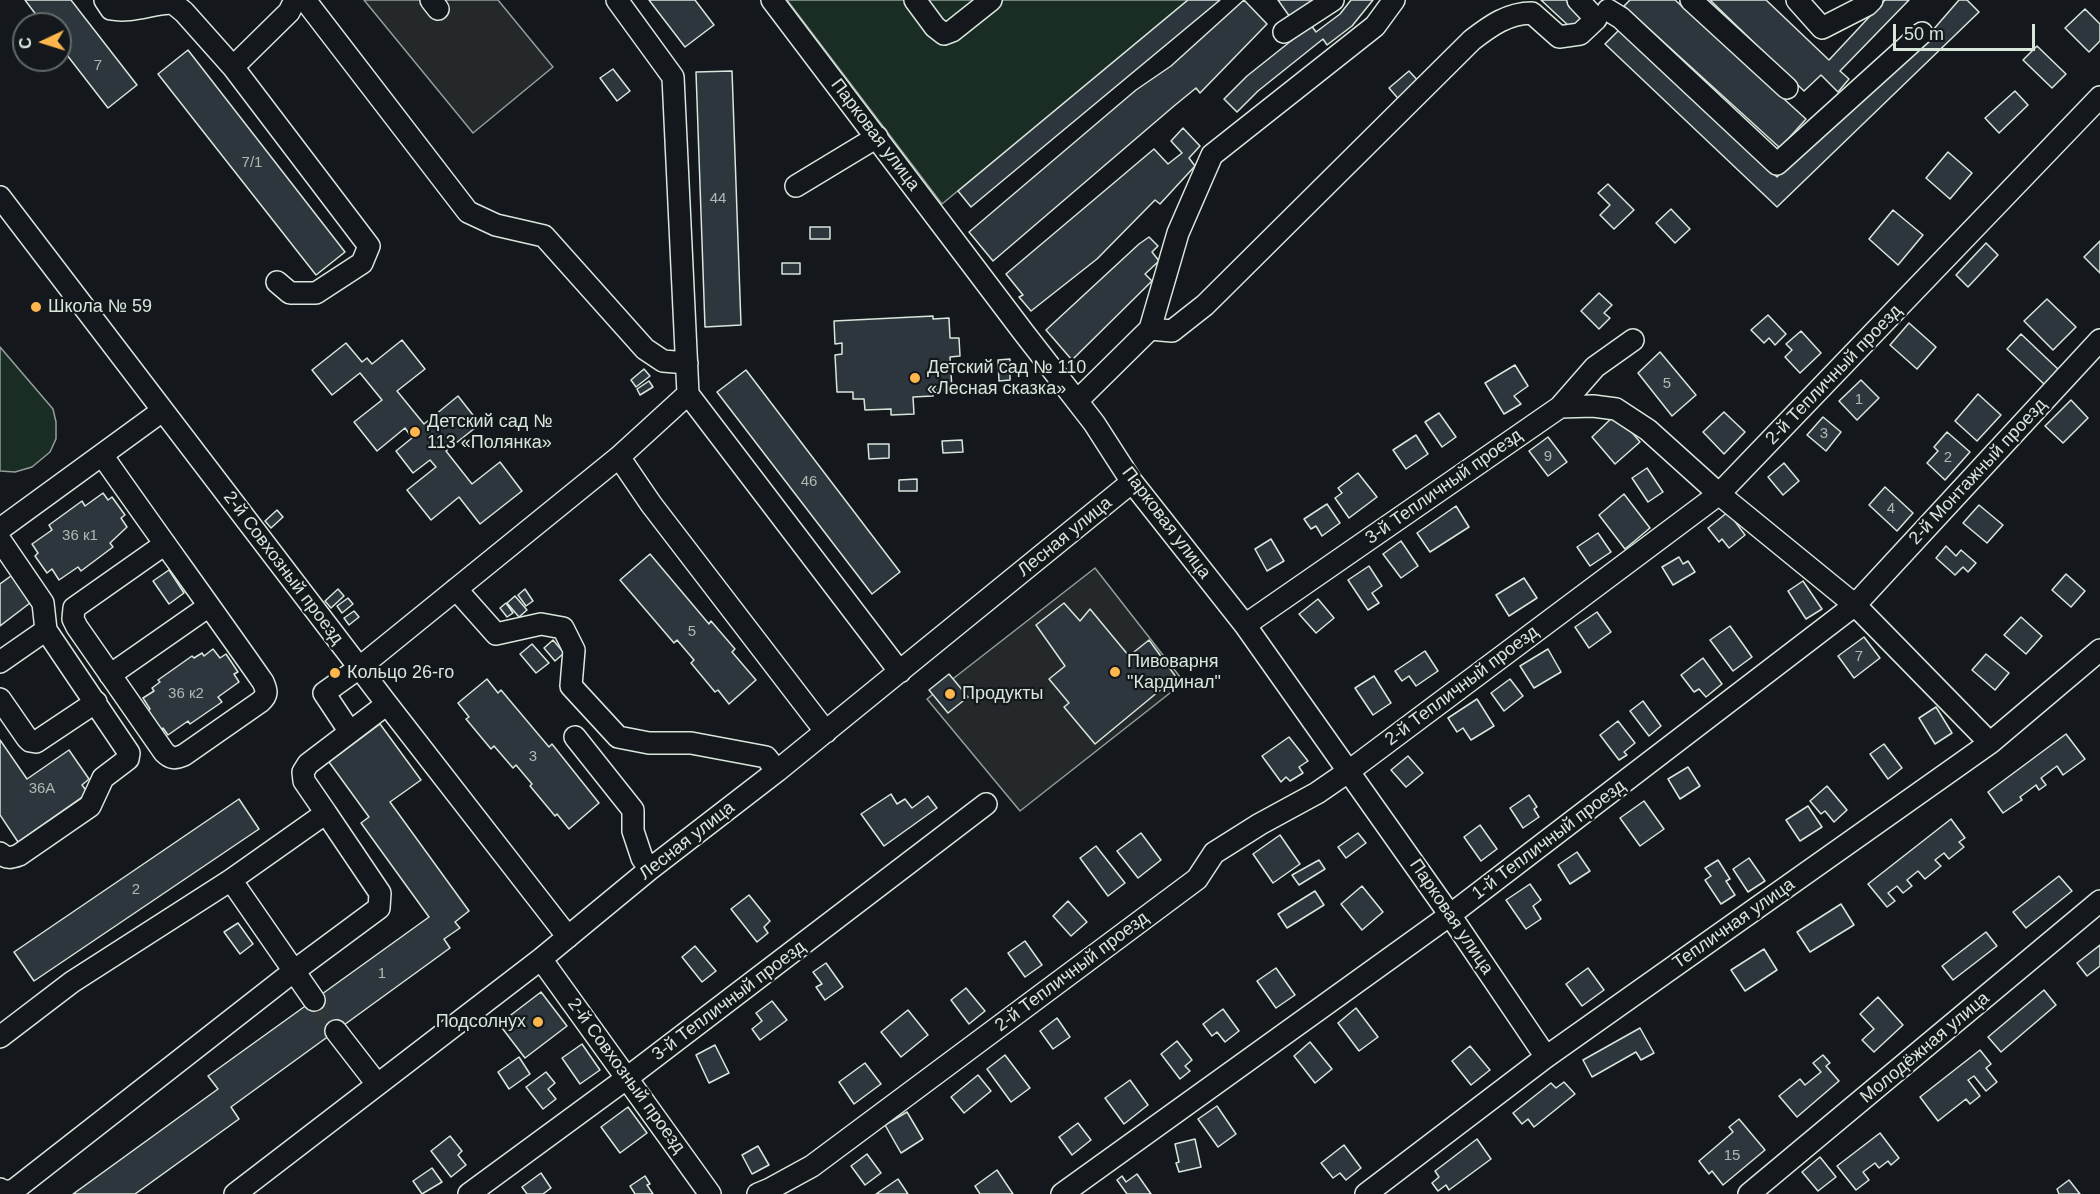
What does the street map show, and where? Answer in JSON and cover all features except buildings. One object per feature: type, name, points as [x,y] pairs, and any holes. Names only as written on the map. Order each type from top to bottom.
[{"type":"street","points":[[105,0],[111,9],[125,11],[173,3],[184,12],[233,67],[369,246],[362,263],[316,293],[290,293],[278,282]]},
{"type":"street","points":[[233,67],[289,12],[294,0]]},
{"type":"street","points":[[305,0],[468,212],[496,225],[544,236],[645,349],[663,361],[687,363]]},
{"type":"street","points":[[617,0],[674,76],[688,394],[900,672]]},
{"type":"street","name":"Парковая улица","points":[[772,0],[1077,400],[1132,482],[1245,625],[1450,915],[1546,1057]]},
{"type":"street","points":[[915,0],[935,27],[944,34],[952,31],[991,0]]},
{"type":"street","points":[[1284,32],[1333,0]]},
{"type":"street","points":[[1077,400],[1150,329],[1178,233],[1212,155],[1376,26],[1394,0]]},
{"type":"street","points":[[1578,0],[1621,18],[1777,164],[1923,33]]},
{"type":"street","points":[[1691,0],[1787,88]]},
{"type":"street","points":[[1803,2],[1822,28],[1867,5],[1872,0]]},
{"type":"street","points":[[1150,329],[1172,332],[1205,305],[1466,45],[1496,22],[1520,13],[1532,13],[1559,37],[1580,34],[1606,10]]},
{"type":"street","name":"2-й Тепличный проезд","points":[[758,1194],[770,1190],[812,1166],[1197,879],[1215,853],[1260,824],[1317,793],[1349,771],[1719,494],[2100,97]]},
{"type":"street","points":[[796,186],[877,137]]},
{"type":"street","name":"2-й Совхозный проезд","points":[[0,197],[359,668],[568,937]]},
{"type":"street","name":"3-й Тепличный проезд","points":[[1245,625],[1560,407],[1595,368],[1634,340]]},
{"type":"street","name":"2-й Монтажный проезд","points":[[1855,605],[2100,340]]},
{"type":"street","points":[[350,732],[324,693],[359,668],[619,457],[688,394]]},
{"type":"street","points":[[1560,407],[1593,406],[1616,409],[1648,430],[1719,494],[1855,605],[1990,743]]},
{"type":"street","points":[[0,529],[162,411]]},
{"type":"street","points":[[102,455],[264,682],[267,690],[266,698],[184,755],[176,758],[169,757],[164,752],[73,619],[74,608],[165,544]]},
{"type":"street","points":[[619,457],[651,504],[826,732]]},
{"type":"street","name":"Лесная улица","points":[[235,1194],[541,959],[650,869],[826,732],[1132,482]]},
{"type":"street","points":[[0,540],[43,603],[46,630],[129,753],[128,759],[103,778],[90,806],[19,855],[11,858],[0,853]]},
{"type":"street","points":[[456,589],[496,634],[541,624],[562,628],[574,650],[571,686],[618,737],[649,743],[691,743],[766,757],[777,771]]},
{"type":"street","name":"1-й Тепличный проезд","points":[[1062,1194],[1450,915],[1855,605]]},
{"type":"street","points":[[110,675],[209,606]]},
{"type":"street","points":[[0,662],[46,630]]},
{"type":"street","name":"Тепличная улица","points":[[1366,1194],[1546,1057],[1990,743],[2100,650]]},
{"type":"street","points":[[0,699],[27,738],[36,742],[96,702]]},
{"type":"street","points":[[0,1189],[4,1192],[14,1190],[294,970],[379,908],[380,893],[304,781],[303,772],[308,764],[387,704]]},
{"type":"street","points":[[575,737],[633,810],[633,831],[642,858],[650,869]]},
{"type":"street","name":"3-й Тепличный проезд","points":[[469,1194],[627,1078],[986,804]]},
{"type":"street","points":[[0,1037],[72,982],[231,880],[326,813]]},
{"type":"street","points":[[231,880],[314,1000]]},
{"type":"street","name":"Молодёжная улица","points":[[1749,1194],[2100,901]]},
{"type":"street","name":"2-й Совхозный проезд","points":[[541,959],[710,1194]]},
{"type":"street","points":[[336,1031],[377,1084]]},
{"type":"green space","points":[[787,0],[1188,0],[942,204]]},
{"type":"green space","points":[[0,347],[53,409],[56,422],[56,439],[50,452],[32,467],[15,472],[0,471]]},
{"type":"shaded area","points":[[364,0],[498,0],[553,67],[473,133]]},
{"type":"shaded area","points":[[1095,568],[1184,682],[1020,811],[927,699]]},
{"type":"tunnel","points":[[314,1000],[336,1031]]},
{"type":"place","name":"Школа № 59","points":[[36,307]]},
{"type":"place","name":"Детский сад № 110 «Лесная сказка»","points":[[915,378]]},
{"type":"place","name":"Детский сад № 113 «Полянка»","points":[[415,432]]},
{"type":"place","name":"Пивоварня \"Кардинал\"","points":[[1115,672]]},
{"type":"place","name":"Кольцо 26-го","points":[[335,673]]},
{"type":"place","name":"Продукты","points":[[950,694]]},
{"type":"place","name":"Подсолнух","points":[[538,1022]]}]
